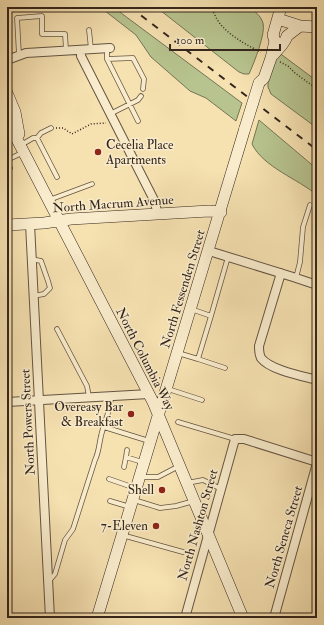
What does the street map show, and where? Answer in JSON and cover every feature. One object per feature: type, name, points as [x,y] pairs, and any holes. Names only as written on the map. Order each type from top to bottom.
[{"type":"street","name":"North Fessenden Street","points":[[97,618],[221,212],[245,128],[259,83],[264,78],[263,71],[268,39],[273,35],[281,7]]},
{"type":"street","points":[[278,19],[300,26],[317,27]]},
{"type":"street","points":[[269,57],[286,40],[287,36],[300,26]]},
{"type":"street","name":"North Fessenden Street","points":[[263,71],[275,41],[273,35]]},
{"type":"street","points":[[7,60],[26,53],[108,48]]},
{"type":"street","points":[[80,50],[154,200],[158,214]]},
{"type":"street","points":[[7,93],[15,112],[22,148]]},
{"type":"street","name":"North Columbia Way","points":[[7,120],[159,416],[243,618]]},
{"type":"street","name":"North Macrum Avenue","points":[[7,225],[71,219],[209,211],[221,212]]},
{"type":"street","name":"North Powers Street","points":[[30,224],[50,618]]},
{"type":"street","points":[[209,251],[317,285]]},
{"type":"street","points":[[282,273],[260,346],[259,350],[261,357],[274,367],[317,380]]},
{"type":"street","points":[[7,402],[148,394]]},
{"type":"street","points":[[235,439],[244,440],[317,462]]},
{"type":"street","name":"North Nashton Street","points":[[185,618],[235,439]]},
{"type":"street","name":"North Seneca Street","points":[[274,618],[317,462]]},
{"type":"lane","points":[[19,55],[17,18],[42,16],[42,34],[65,34],[66,51]]},
{"type":"lane","points":[[89,30],[91,50]]},
{"type":"lane","points":[[108,48],[107,59],[138,121]]},
{"type":"lane","points":[[107,59],[133,58],[144,79],[143,89]]},
{"type":"lane","points":[[112,116],[138,100],[141,96]]},
{"type":"lane","points":[[7,169],[10,168],[7,161],[33,138],[37,138],[51,128]]},
{"type":"lane","points":[[37,138],[57,177]]},
{"type":"lane","points":[[48,200],[92,184]]},
{"type":"lane","points":[[296,278],[300,262],[303,227],[310,205]]},
{"type":"lane","points":[[198,359],[228,257]]},
{"type":"lane","points":[[31,259],[41,261],[50,288],[44,294],[33,297]]},
{"type":"lane","points":[[191,309],[211,316]]},
{"type":"lane","points":[[57,329],[87,386],[89,397]]},
{"type":"lane","points":[[178,353],[225,368]]},
{"type":"lane","points":[[167,389],[202,400]]},
{"type":"lane","points":[[48,582],[55,574],[65,540],[73,529],[99,449],[101,437],[111,406],[111,396]]},
{"type":"lane","points":[[178,422],[235,439]]},
{"type":"lane","points":[[104,427],[151,441]]},
{"type":"lane","points":[[124,467],[127,450]]},
{"type":"lane","points":[[126,458],[145,463]]},
{"type":"lane","points":[[140,477],[158,477],[179,466]]},
{"type":"lane","points":[[109,479],[133,498],[160,508],[176,506],[194,501]]},
{"type":"lane","points":[[186,483],[203,480],[221,489]]},
{"type":"lane","points":[[110,501],[133,498]]},
{"type":"lane","points":[[122,535],[183,552]]},
{"type":"path","points":[[212,7],[222,26],[230,33],[269,57],[288,66],[317,89]]},
{"type":"path","points":[[51,128],[63,128],[72,134],[91,124],[105,124],[112,116]]},
{"type":"green space","points":[[100,7],[113,7],[242,103],[236,121],[206,98],[190,91],[151,57],[136,35]]},
{"type":"green space","points":[[156,7],[248,7],[253,10],[261,18],[263,23],[263,34],[249,74],[239,72]]},
{"type":"green space","points":[[278,52],[317,81],[317,128],[271,94],[268,87],[268,81]]},
{"type":"green space","points":[[259,120],[317,169],[317,195],[272,166],[257,152],[252,144]]},
{"type":"railway","points":[[130,7],[317,150]]},
{"type":"place","name":"Cecelia Place Apartments","points":[[98,152]]},
{"type":"place","name":"Overeasy Bar & Breakfast","points":[[131,414]]},
{"type":"place","name":"Shell","points":[[162,490]]},
{"type":"place","name":"7-Eleven","points":[[156,526]]}]
